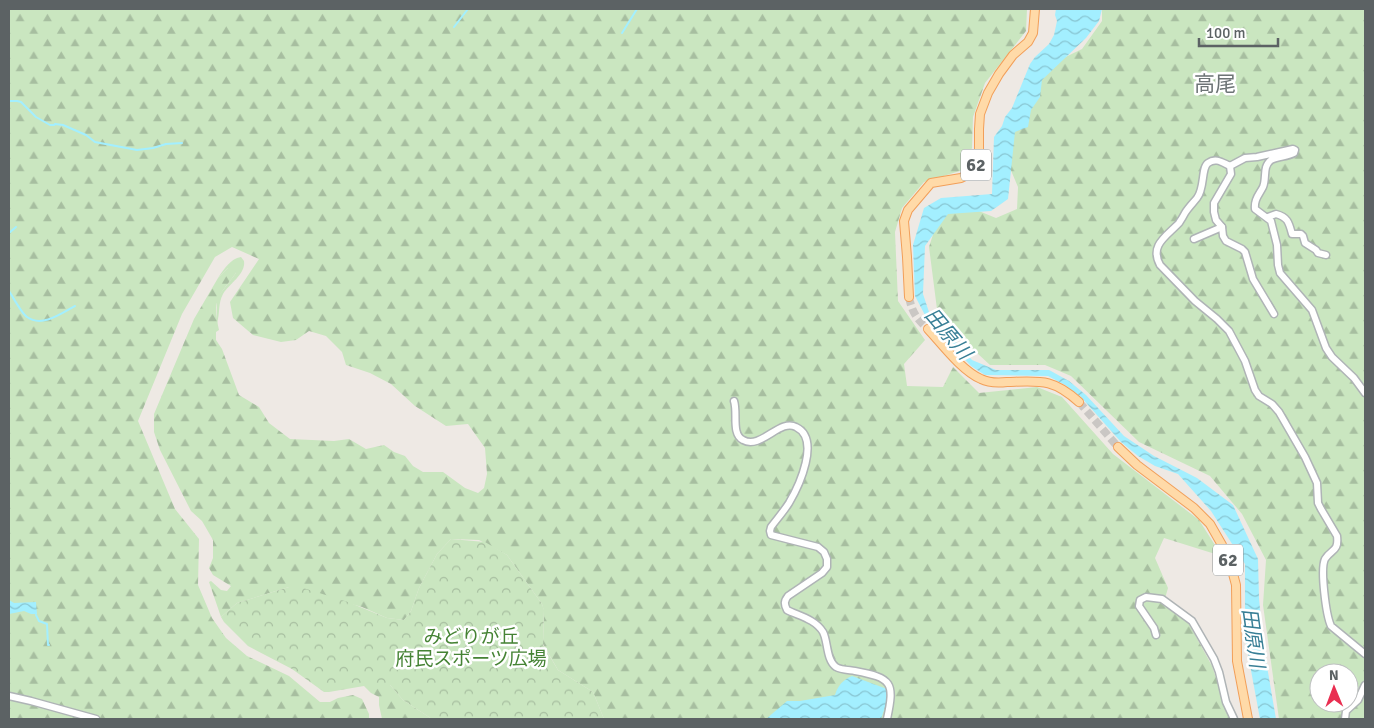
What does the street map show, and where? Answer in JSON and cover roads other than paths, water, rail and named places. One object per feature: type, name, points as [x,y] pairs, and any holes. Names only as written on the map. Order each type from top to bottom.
[{"type":"main road","name":"62","points":[[909,297],[908,257],[904,221],[908,210],[931,183],[961,178],[970,174],[976,164],[979,150],[978,129],[980,114],[988,93],[999,74],[1028,42],[1033,33],[1035,9]]},
{"type":"main road","points":[[928,329],[968,372],[981,379],[991,382],[1035,381],[1049,383],[1068,392],[1079,402]]},
{"type":"main road","name":"62","points":[[1118,447],[1137,465],[1194,508],[1210,524],[1222,545],[1236,585],[1237,661],[1248,719]]},
{"type":"street","points":[[1230,166],[1245,158],[1295,150],[1291,155],[1273,159],[1267,164],[1263,186],[1254,203],[1255,209],[1271,221],[1278,245],[1280,273],[1312,310],[1320,336],[1329,352],[1354,378],[1365,393]]},
{"type":"street","points":[[1230,166],[1218,160],[1207,164],[1201,192],[1179,223],[1160,242],[1156,254],[1160,265],[1195,301],[1229,331],[1245,361],[1255,390],[1259,396],[1272,404],[1279,412],[1313,472],[1317,483],[1320,509],[1338,540],[1337,546],[1326,557],[1323,564],[1328,620],[1331,626],[1365,654]]},
{"type":"street","points":[[1230,166],[1230,174],[1214,203],[1216,220],[1222,227],[1223,236],[1226,241],[1245,252],[1253,279],[1274,314]]},
{"type":"street","points":[[1268,217],[1276,214],[1282,215],[1288,220],[1292,234],[1301,234],[1305,243],[1318,253],[1326,255]]},
{"type":"street","points":[[1194,239],[1222,227]]},
{"type":"street","points":[[734,401],[736,407],[736,431],[744,441],[757,442],[785,426],[792,425],[803,432],[807,439],[807,457],[799,482],[790,502],[770,531],[772,536],[818,547],[824,552],[827,559],[827,567],[822,573],[788,596],[785,605],[787,610],[811,620],[823,632],[832,662],[836,667],[875,675],[884,679],[889,684],[891,693],[887,719]]},
{"type":"street","points":[[1156,635],[1154,628],[1139,606],[1140,600],[1146,597],[1162,599],[1192,621],[1214,659],[1226,702],[1234,719]]},
{"type":"street","points":[[1345,719],[1346,712],[1358,700],[1365,685]]},
{"type":"street","points":[[9,696],[96,719]]},
{"type":"water","name":"田原川","points":[[1056,9],[1102,9],[1099,21],[1086,38],[1042,80],[1040,97],[1031,110],[1028,127],[1015,132],[1008,199],[991,211],[948,214],[925,246],[923,294],[929,312],[972,360],[996,370],[1049,370],[1069,381],[1086,395],[1124,436],[1154,456],[1197,478],[1233,505],[1258,559],[1263,643],[1276,719],[1260,719],[1245,638],[1245,564],[1211,511],[1178,474],[1155,466],[1138,456],[1121,442],[1080,396],[1065,385],[1048,376],[985,375],[971,366],[927,319],[915,296],[913,245],[924,208],[941,198],[992,194],[994,137],[1012,108],[1030,64],[1049,44],[1054,35],[1057,21]]},
{"type":"water","points":[[9,600],[14,603],[36,602],[37,614],[24,611],[9,614]]},
{"type":"water","points":[[852,676],[887,689],[887,701],[881,719],[766,719],[787,701],[800,701],[835,695],[841,683]]},
{"type":"waterway","points":[[454,27],[468,9]]},
{"type":"waterway","points":[[622,33],[637,9]]},
{"type":"waterway","points":[[9,101],[21,102],[36,117],[50,125],[63,125],[86,135],[95,142],[137,150],[182,143]]},
{"type":"waterway","points":[[9,233],[16,227]]},
{"type":"waterway","points":[[9,291],[23,313],[33,320],[39,321],[52,318],[75,306]]},
{"type":"waterway","points":[[36,615],[39,621],[47,624],[49,645]]},
{"type":"tunnel","points":[[909,297],[915,314],[928,329]]},
{"type":"tunnel","points":[[1079,402],[1118,447]]},
{"type":"district","name":"高尾","points":[[1215,84]]},
{"type":"park label","name":"みどりが丘 府民スポーツ広場","points":[[471,648]]}]
